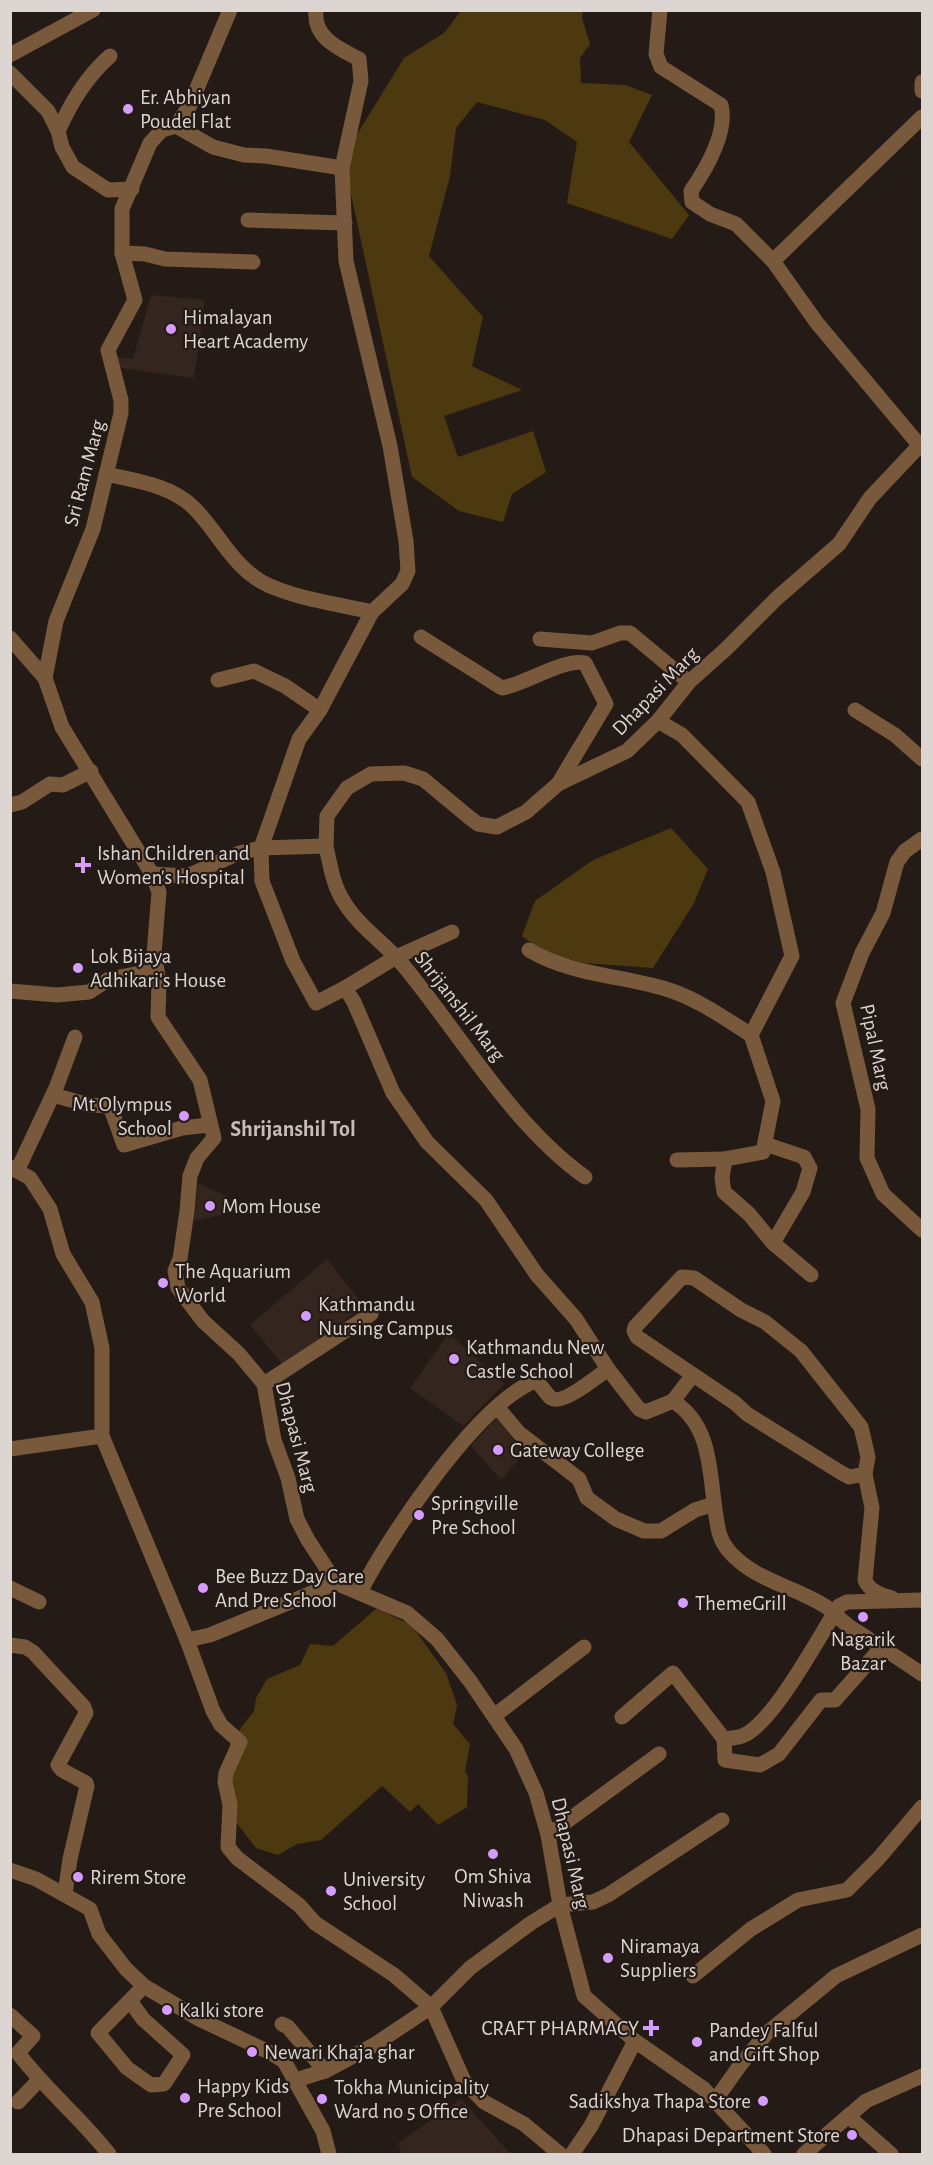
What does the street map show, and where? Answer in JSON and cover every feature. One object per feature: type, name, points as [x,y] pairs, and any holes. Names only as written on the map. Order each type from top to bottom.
[{"type":"street","points":[[10,56],[93,10]]},
{"type":"street","points":[[230,10],[190,105],[176,126],[213,147],[244,155],[266,156],[342,168]]},
{"type":"street","points":[[316,10],[315,21],[322,37],[359,59],[361,81],[342,168],[346,261],[390,446],[406,541],[408,571],[402,584],[372,612],[320,710],[299,739],[261,848],[262,881],[293,961],[316,1003],[396,957],[452,932]]},
{"type":"street","points":[[660,10],[656,54],[661,67],[721,105],[724,115],[722,129],[691,191],[692,202],[710,214],[736,224],[773,261],[817,323],[920,450]]},
{"type":"street","points":[[58,131],[75,98],[99,66],[110,56]]},
{"type":"street","points":[[10,73],[48,111],[58,131],[62,147],[73,167],[108,190],[132,189]]},
{"type":"street","points":[[922,82],[922,91]]},
{"type":"street","points":[[773,261],[922,117]]},
{"type":"street","name":"Sri Ram Marg","points":[[45,678],[56,621],[93,529],[121,413],[121,400],[108,350],[135,300],[122,253],[122,208],[150,143],[162,130],[176,126]]},
{"type":"street","points":[[248,220],[345,223]]},
{"type":"street","points":[[122,253],[146,254],[165,259],[253,262]]},
{"type":"street","name":"Dhapasi Marg","points":[[327,846],[327,816],[347,788],[371,774],[404,773],[423,779],[478,824],[497,827],[526,812],[558,783],[627,751],[658,721],[689,682],[777,598],[839,544],[870,498],[920,450]]},
{"type":"street","points":[[106,474],[154,485],[193,507],[241,567],[263,582],[372,612]]},
{"type":"street","points":[[540,639],[592,643],[620,633],[630,633],[689,682]]},
{"type":"street","points":[[421,637],[502,688],[519,685],[575,661],[585,663],[606,704],[558,783]]},
{"type":"street","points":[[10,638],[45,678]]},
{"type":"street","points":[[218,680],[255,671],[285,686],[320,710]]},
{"type":"street","name":"Dhapasi Marg","points":[[45,678],[62,727],[152,874],[159,892],[154,954],[159,982],[158,1017],[200,1080],[207,1104],[209,1125],[214,1137],[196,1158],[190,1176],[188,1211],[180,1259],[175,1271],[178,1288],[203,1321],[240,1354],[264,1384],[274,1440],[288,1478],[297,1519],[336,1583],[407,1613],[437,1639],[516,1749],[536,1793],[548,1835],[560,1905],[584,1995],[635,2041],[716,2099],[764,2154]]},
{"type":"street","points":[[855,710],[896,735],[922,759]]},
{"type":"street","points":[[658,721],[682,735],[748,802],[773,872],[792,956],[752,1035]]},
{"type":"street","points":[[10,805],[22,802],[43,787],[63,785],[90,771]]},
{"type":"street","name":"Pipal Marg","points":[[922,839],[904,851],[897,862],[883,913],[862,952],[843,1004],[868,1109],[867,1158],[883,1194],[922,1230]]},
{"type":"street","points":[[152,874],[187,876],[239,853],[261,848],[327,846]]},
{"type":"street","name":"Shrijanshil Marg","points":[[327,846],[342,900],[355,918],[396,957],[507,1099],[563,1162],[585,1177]]},
{"type":"street","points":[[529,950],[549,963],[670,990],[722,1016],[752,1035],[773,1101],[763,1152],[725,1159],[677,1160]]},
{"type":"street","points":[[10,991],[57,995],[89,992],[109,979],[156,970]]},
{"type":"street","points":[[345,988],[354,1002],[393,1093],[427,1142],[486,1200],[537,1275],[576,1319],[608,1369],[639,1409],[646,1412],[674,1401],[692,1376]]},
{"type":"street","points":[[75,1037],[53,1095],[14,1169],[30,1178],[50,1209],[63,1254],[92,1302],[102,1348],[102,1436],[187,1640],[213,1711],[221,1725],[240,1742],[225,1782],[230,1805],[228,1846],[237,1858],[298,1905],[315,1923],[394,1975],[431,2007],[464,2081],[484,2102],[525,2124],[560,2154]]},
{"type":"street","points":[[53,1095],[89,1105],[110,1106],[124,1145],[182,1128],[209,1125]]},
{"type":"street","points":[[765,1144],[804,1157],[810,1168],[803,1192],[773,1243]]},
{"type":"street","points":[[725,1159],[722,1178],[724,1192],[749,1214],[773,1243],[812,1275]]},
{"type":"street","points":[[865,1474],[849,1477],[840,1472],[747,1414],[735,1402],[645,1344],[634,1331],[682,1277],[694,1278],[733,1305],[765,1322],[801,1351],[861,1427],[868,1457],[865,1474],[872,1508],[865,1580],[867,1586],[881,1595],[901,1600]]},
{"type":"street","points":[[264,1384],[371,1314]]},
{"type":"street","points":[[360,1592],[381,1550],[430,1484],[480,1424],[526,1384],[535,1381],[551,1399],[558,1400],[575,1392],[608,1369]]},
{"type":"street","points":[[674,1401],[683,1407],[705,1440],[720,1539],[743,1565],[766,1581],[792,1588],[834,1613],[847,1625],[922,1674]]},
{"type":"street","points":[[498,1408],[519,1433],[579,1479],[587,1498],[616,1519],[644,1531],[661,1531],[695,1510],[714,1504]]},
{"type":"street","points":[[10,1449],[102,1436]]},
{"type":"street","points":[[187,1640],[210,1635],[336,1583]]},
{"type":"street","points":[[10,1588],[39,1602]]},
{"type":"street","points":[[724,1739],[744,1735],[770,1711],[804,1666],[839,1606],[847,1602],[922,1600]]},
{"type":"street","points":[[10,1645],[25,1647],[33,1653],[84,1707],[86,1713],[58,1765],[62,1770],[86,1783],[87,1790],[70,1858],[65,1894]]},
{"type":"street","points":[[494,1716],[584,1647]]},
{"type":"street","points":[[622,1717],[673,1673],[724,1739],[725,1760],[760,1765],[779,1754],[820,1700],[834,1700],[882,1647]]},
{"type":"street","points":[[548,1835],[659,1754]]},
{"type":"street","points":[[693,1976],[752,1929],[798,1900],[847,1890],[878,1859],[922,1807]]},
{"type":"street","points":[[296,2080],[325,2071],[374,2045],[431,2007],[470,1968],[531,1923],[560,1905],[592,1902],[608,1895],[722,1820]]},
{"type":"street","points":[[10,1870],[36,1879],[90,1909],[99,1934],[126,1969],[144,1986],[199,2019],[284,2061],[323,2131],[329,2154]]},
{"type":"street","points":[[716,2099],[767,2033],[836,1976],[922,1935]]},
{"type":"street","points":[[130,2001],[143,2019],[183,2055],[164,2084],[151,2085],[127,2068],[99,2033],[144,1986]]},
{"type":"street","points":[[10,2015],[33,2036],[18,2054],[39,2080],[57,2095],[110,2154]]},
{"type":"street","points":[[282,2024],[288,2027],[325,2071]]},
{"type":"street","points":[[572,2154],[591,2126],[635,2041]]},
{"type":"street","points":[[804,2154],[866,2101],[922,2076]]},
{"type":"street","points":[[18,2102],[39,2080]]},
{"type":"street","points":[[848,2116],[891,2154]]},
{"type":"shaded area","points":[[461,11],[583,11],[582,18],[590,44],[580,58],[581,83],[625,85],[652,95],[629,142],[689,215],[672,239],[567,203],[577,142],[545,120],[477,102],[456,128],[450,176],[429,256],[483,317],[472,366],[522,390],[444,416],[458,457],[533,431],[546,472],[512,494],[503,522],[459,511],[412,477],[343,157],[404,58],[444,33]]},
{"type":"shaded area","name":"Himalayan Heart Academy","points":[[151,295],[205,300],[194,378],[114,367],[116,357],[133,359]]},
{"type":"shaded area","points":[[671,828],[708,869],[694,903],[653,968],[584,963],[545,953],[522,936],[535,901],[593,860]]},
{"type":"shaded area","name":"Mom House","points":[[198,1183],[228,1197],[221,1215],[194,1221]]},
{"type":"shaded area","name":"Kathmandu Nursing Campus","points":[[327,1259],[364,1306],[283,1365],[250,1325]]},
{"type":"shaded area","name":"Kathmandu New Castle School","points":[[449,1333],[504,1384],[463,1426],[410,1388]]},
{"type":"shaded area","name":"Gateway College","points":[[496,1418],[524,1453],[501,1480],[471,1446]]},
{"type":"shaded area","points":[[377,1608],[412,1626],[446,1673],[457,1705],[453,1724],[470,1744],[465,1772],[468,1776],[467,1807],[438,1825],[418,1804],[410,1812],[382,1786],[321,1840],[297,1844],[278,1855],[256,1848],[229,1813],[226,1759],[231,1741],[254,1711],[256,1698],[267,1679],[300,1665],[310,1644],[333,1646]]},
{"type":"shaded area","points":[[461,2099],[511,2154],[402,2154],[398,2143]]},
{"type":"place","name":"Er. Abhiyan Poudel Flat","points":[[128,109]]},
{"type":"place","name":"Himalayan Heart Academy","points":[[171,329]]},
{"type":"place","name":"Ishan Children and Women's Hospital","points":[[83,865]]},
{"type":"place","name":"Lok Bijaya Adhikari's House","points":[[78,968]]},
{"type":"place","name":"Mt Olympus School","points":[[184,1116]]},
{"type":"place","name":"Mom House","points":[[210,1206]]},
{"type":"place","name":"The Aquarium World","points":[[163,1283]]},
{"type":"place","name":"Kathmandu Nursing Campus","points":[[306,1316]]},
{"type":"place","name":"Kathmandu New Castle School","points":[[454,1359]]},
{"type":"place","name":"Gateway College","points":[[498,1450]]},
{"type":"place","name":"Springville Pre School","points":[[419,1515]]},
{"type":"place","name":"Bee Buzz Day Care And Pre School","points":[[203,1588]]},
{"type":"place","name":"ThemeGrill","points":[[683,1603]]},
{"type":"place","name":"Nagarik Bazar","points":[[863,1617]]},
{"type":"place","name":"Om Shiva Niwash","points":[[493,1854]]},
{"type":"place","name":"Rirem Store","points":[[78,1877]]},
{"type":"place","name":"University School","points":[[331,1891]]},
{"type":"place","name":"Niramaya Suppliers","points":[[608,1958]]},
{"type":"place","name":"Kalki store","points":[[167,2010]]},
{"type":"place","name":"CRAFT PHARMACY","points":[[651,2028]]},
{"type":"place","name":"Pandey Falful and Gift Shop","points":[[697,2042]]},
{"type":"place","name":"Newari Khaja ghar","points":[[252,2052]]},
{"type":"place","name":"Happy Kids Pre School","points":[[185,2098]]},
{"type":"place","name":"Tokha Municipality Ward no 5 Office","points":[[322,2099]]},
{"type":"place","name":"Sadikshya Thapa Store","points":[[763,2101]]},
{"type":"place","name":"Dhapasi Department Store","points":[[852,2135]]},
{"type":"district","name":"Shrijanshil Tol","points":[[293,1128]]}]
